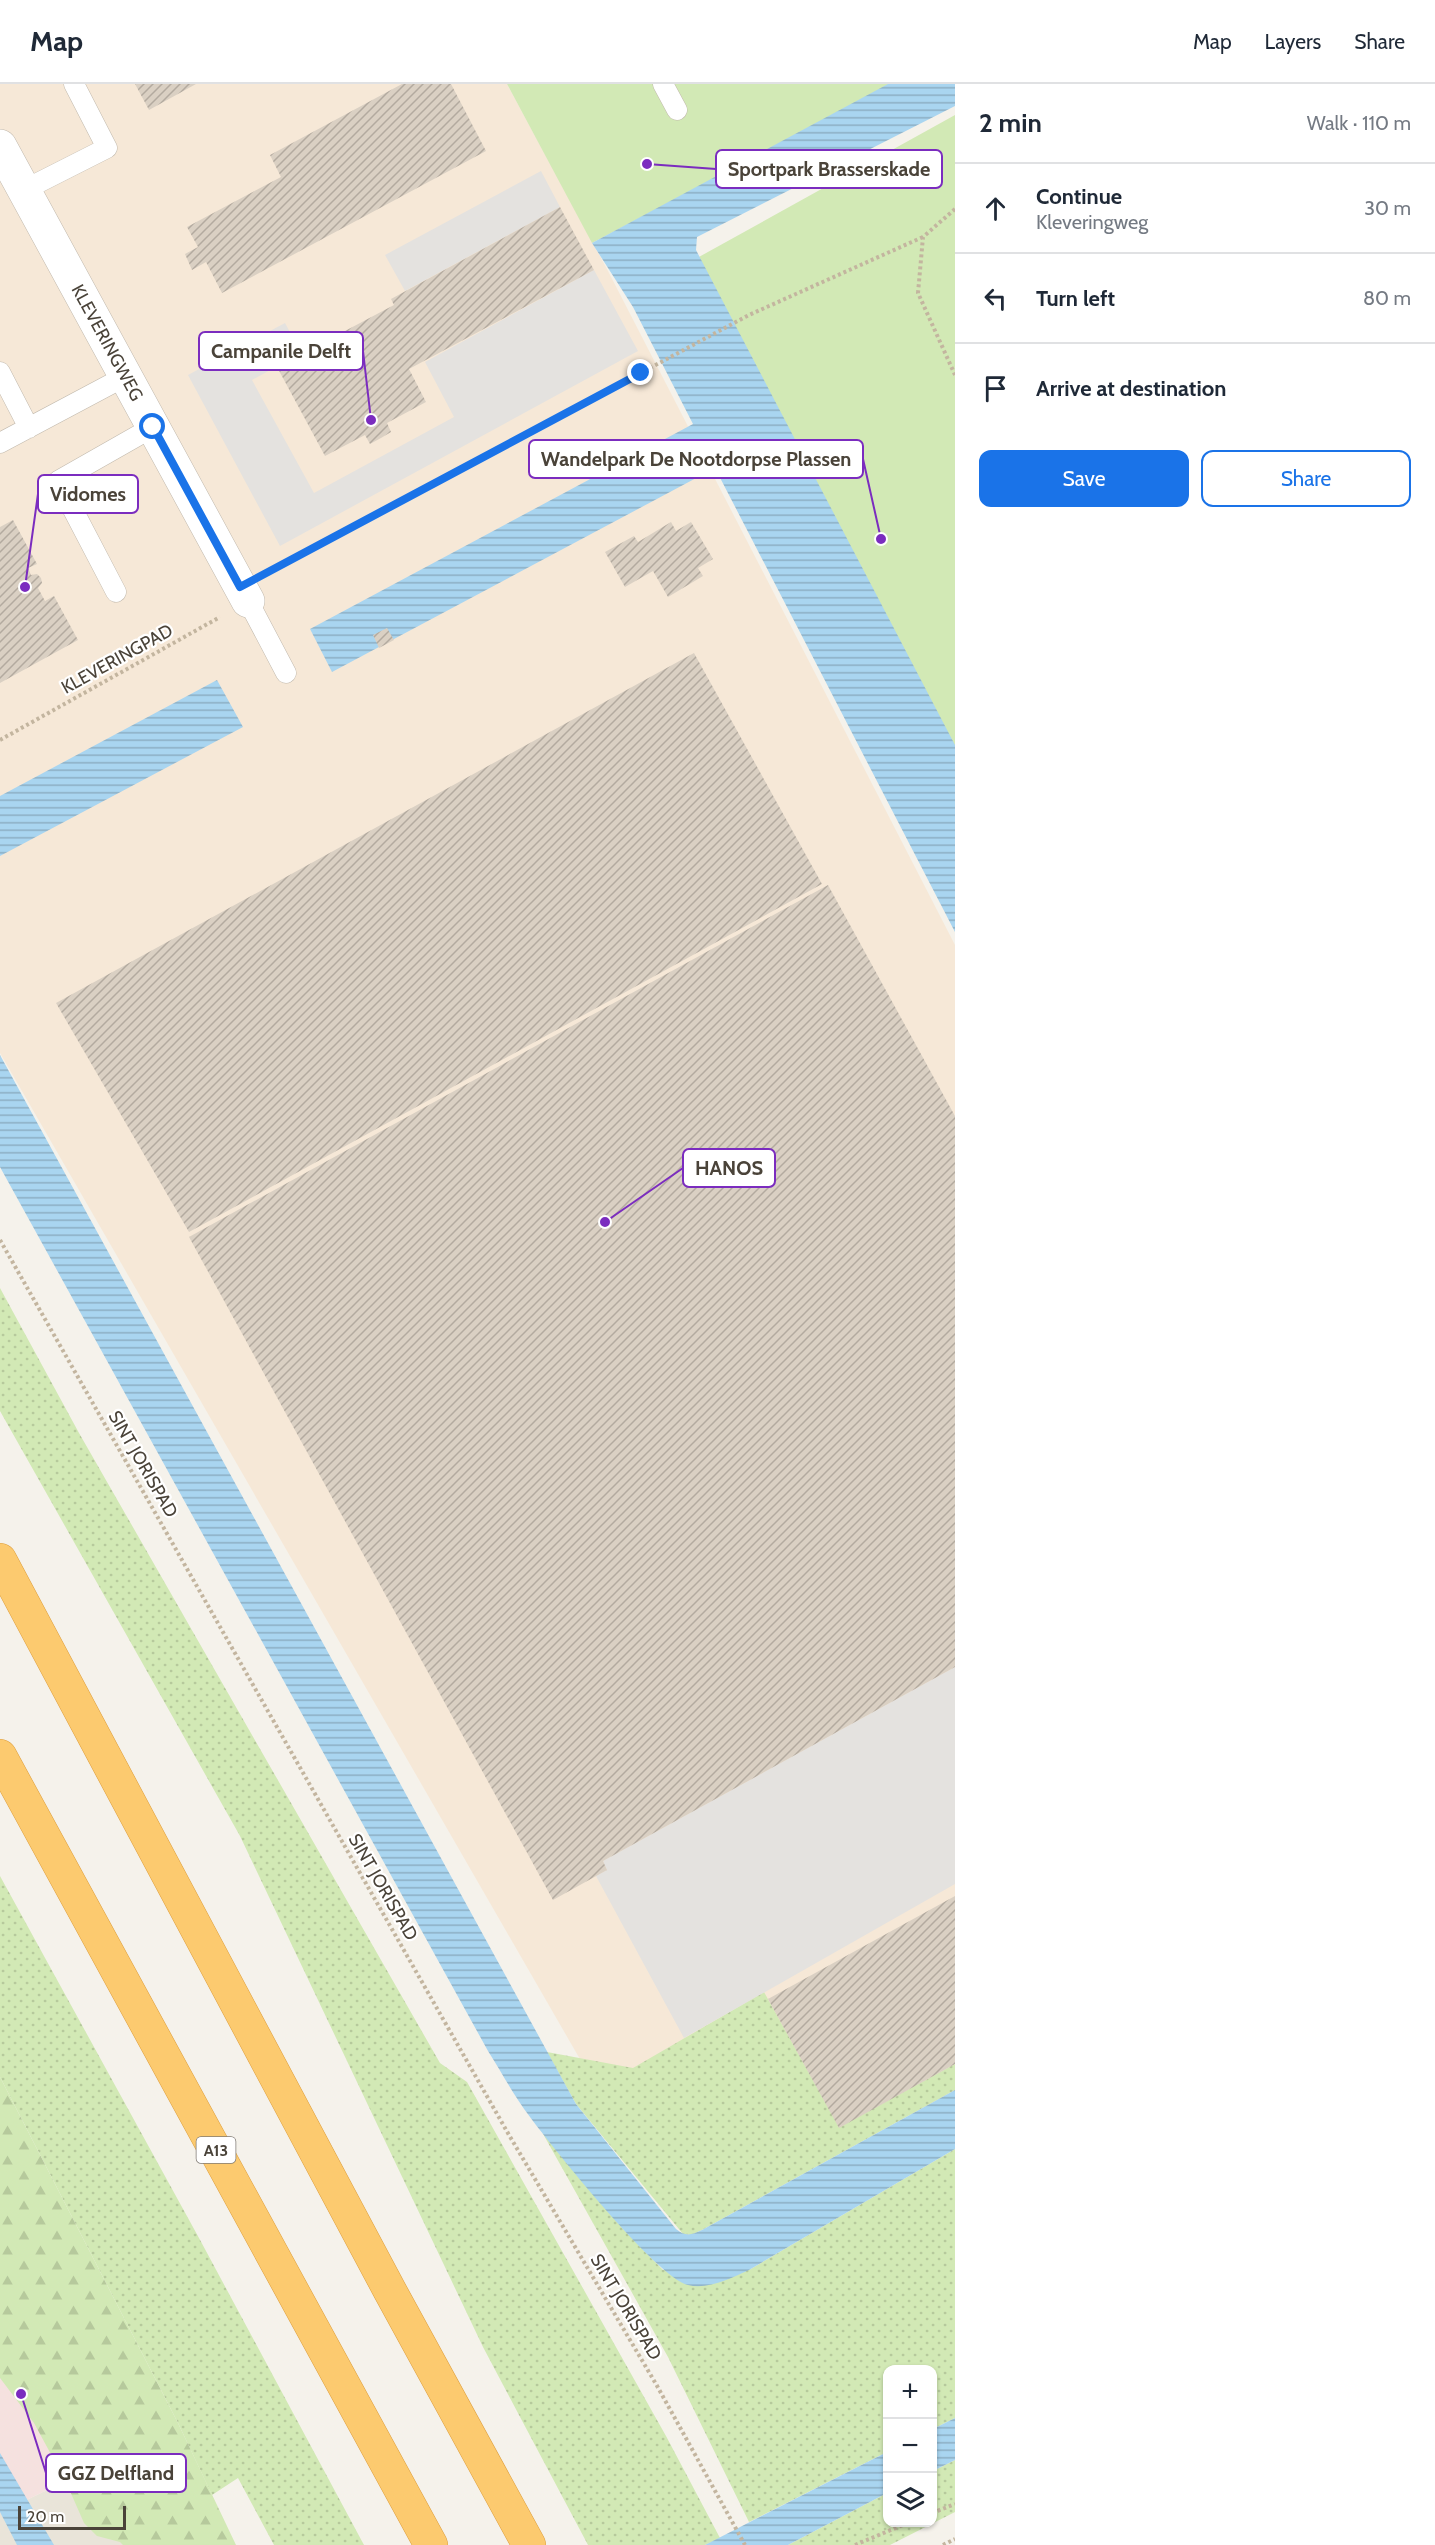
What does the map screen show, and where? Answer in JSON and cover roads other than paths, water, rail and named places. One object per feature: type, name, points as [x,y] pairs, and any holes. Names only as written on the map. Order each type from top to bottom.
[{"type":"highway","points":[[0,1560],[390,2291],[529,2545]]},
{"type":"highway","name":"A13","points":[[0,1756],[431,2545]]},
{"type":"street","name":"KLEVERINGWEG","points":[[0,146],[244,594]]},
{"type":"lane","points":[[24,190],[107,148],[74,84]]},
{"type":"lane","points":[[663,84],[677,110]]},
{"type":"lane","points":[[0,372],[29,428]]},
{"type":"lane","points":[[0,443],[126,376]]},
{"type":"lane","points":[[116,592],[58,481],[153,427]]},
{"type":"lane","points":[[244,594],[286,673]]},
{"type":"water","points":[[888,84],[955,84],[955,106],[697,237],[696,250],[955,745],[955,932],[715,468],[332,672],[310,629],[693,424],[633,307],[592,243]]},
{"type":"water","points":[[217,680],[243,727],[0,856],[0,796]]},
{"type":"water","points":[[0,1055],[576,2104],[676,2229],[689,2234],[702,2230],[955,2090],[955,2149],[749,2270],[712,2285],[688,2285],[673,2277],[630,2237],[606,2210],[530,2117],[488,2051],[0,1167]]},
{"type":"water","points":[[955,2418],[955,2460],[937,2469],[937,2427]]},
{"type":"water","points":[[0,2453],[54,2545],[17,2545],[0,2512]]},
{"type":"water","points":[[883,2454],[883,2495],[788,2545],[705,2545]]},
{"type":"place","name":"Sportpark Brasserskade","points":[[647,164]]},
{"type":"place","name":"Campanile Delft","points":[[371,420]]},
{"type":"place","name":"Wandelpark De Nootdorpse Plassen","points":[[881,539]]},
{"type":"place","name":"Vidomes","points":[[25,587]]},
{"type":"place","name":"HANOS","points":[[605,1222]]},
{"type":"place","name":"GGZ Delfland","points":[[21,2394]]}]
